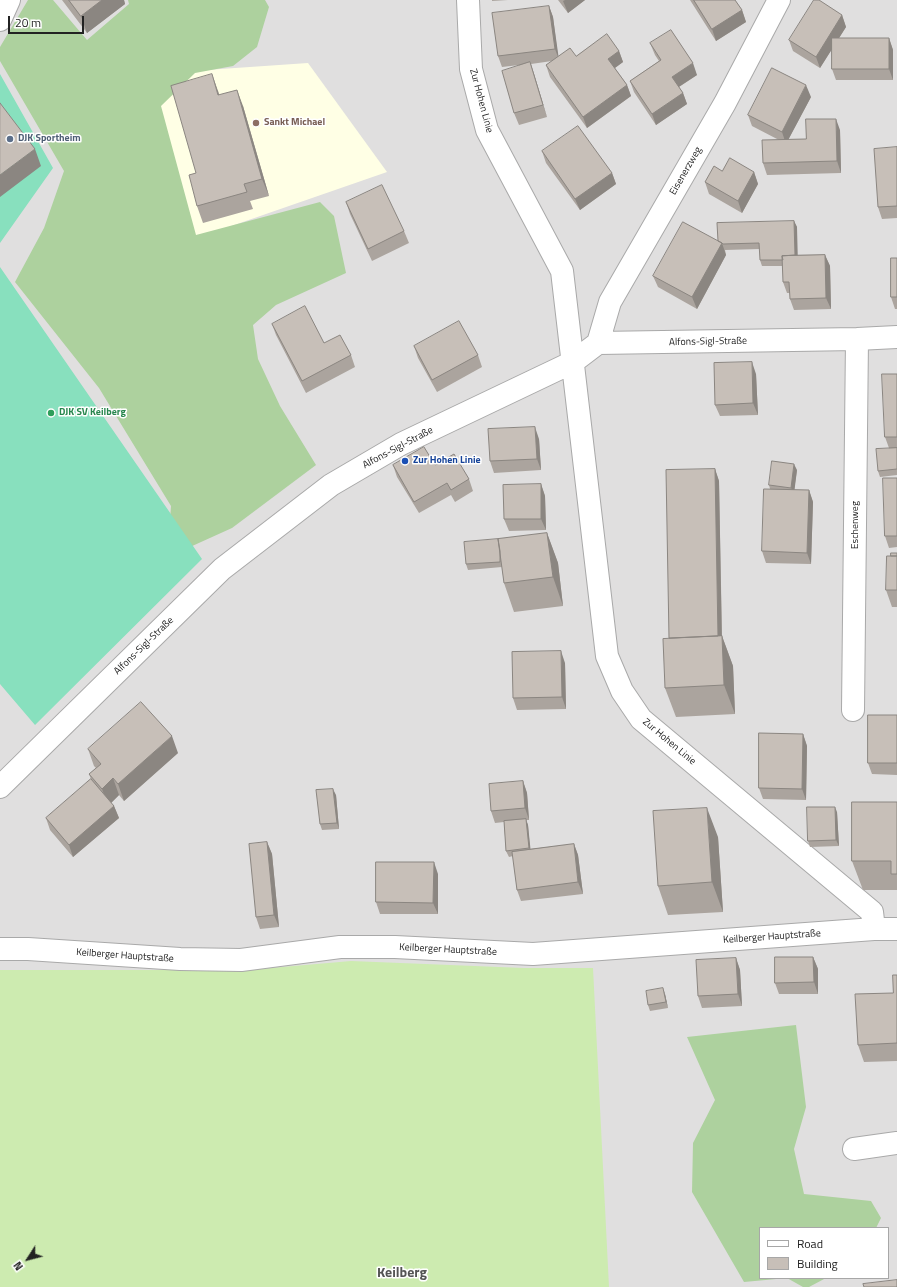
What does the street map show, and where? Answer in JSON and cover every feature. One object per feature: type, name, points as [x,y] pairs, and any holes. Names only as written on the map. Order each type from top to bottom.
[{"type":"street","points":[[0,20],[10,0]]},
{"type":"street","name":"Zur Hohen Linie","points":[[468,0],[471,69],[487,130],[562,271],[608,656],[622,691],[641,719],[872,912],[874,929]]},
{"type":"street","name":"Eisenerzweg","points":[[598,343],[610,302],[725,103],[779,0]]},
{"type":"street","name":"Alfons-Sigl-Straße","points":[[0,787],[222,569],[331,485],[401,444],[573,362],[598,343],[897,337]]},
{"type":"street","name":"Eschenweg","points":[[853,710],[857,339]]},
{"type":"street","name":"Keilberger Hauptstraße","points":[[0,949],[28,949],[218,960],[241,960],[340,947],[395,947],[533,954],[874,929],[897,929]]},
{"type":"street","points":[[854,1149],[897,1143]]},
{"type":"shaded area","points":[[0,0],[897,0],[897,1287],[0,1287]]},
{"type":"shaded area","name":"Sankt Michael","points":[[308,63],[387,172],[191,240],[148,74]]},
{"type":"green space","points":[[28,0],[53,0],[87,40],[129,4],[128,0],[265,0],[269,7],[257,47],[233,66],[195,73],[161,106],[196,235],[320,202],[334,216],[346,273],[276,305],[253,325],[258,359],[280,406],[316,465],[232,528],[190,547],[168,549],[171,506],[99,388],[15,282],[44,228],[64,171],[0,61],[0,47]]},
{"type":"green space","points":[[0,74],[53,168],[0,243]]},
{"type":"green space","name":"DJK SV Keilberg","points":[[0,267],[202,559],[35,725],[0,684]]},
{"type":"green space","points":[[351,961],[524,968],[593,968],[609,1287],[0,1287],[0,970],[248,970]]},
{"type":"green space","points":[[796,1025],[806,1107],[794,1149],[804,1194],[871,1201],[881,1218],[876,1227],[759,1227],[759,1279],[776,1279],[744,1282],[692,1192],[693,1143],[715,1100],[687,1037]]},
{"type":"green space","points":[[789,1279],[824,1279],[809,1287],[803,1287]]},
{"type":"building","points":[[69,0],[102,0],[81,16]]},
{"type":"building","points":[[694,0],[735,0],[742,10],[712,29]]},
{"type":"building","points":[[814,0],[819,0],[842,15],[816,57],[789,40]]},
{"type":"building","points":[[549,6],[555,49],[498,56],[492,13]]},
{"type":"building","points":[[671,30],[693,63],[672,77],[683,93],[652,114],[630,81],[661,60],[650,43]]},
{"type":"building","points":[[607,34],[619,51],[608,59],[627,85],[583,117],[546,65],[570,48],[576,56]]},
{"type":"building","points":[[832,38],[889,38],[889,69],[832,69]]},
{"type":"building","points":[[530,62],[543,105],[514,113],[502,71]]},
{"type":"building","points":[[772,68],[806,85],[782,132],[748,115]]},
{"type":"building","points":[[212,74],[218,95],[237,90],[262,179],[244,184],[247,192],[197,206],[189,175],[196,173],[171,86]]},
{"type":"building","points":[[0,103],[35,149],[0,175]]},
{"type":"building","points":[[806,119],[836,119],[837,161],[763,163],[762,140],[806,139]]},
{"type":"building","points":[[578,126],[612,173],[575,199],[542,151]]},
{"type":"building","points":[[897,147],[897,206],[878,207],[874,149]]},
{"type":"building","points":[[730,158],[754,172],[738,201],[705,182],[714,166],[722,171]]},
{"type":"building","points":[[382,185],[404,231],[368,249],[346,202]]},
{"type":"building","points":[[794,221],[795,255],[782,256],[783,260],[760,260],[759,243],[723,244],[718,241],[717,223]]},
{"type":"building","points":[[683,222],[722,243],[692,297],[653,276]]},
{"type":"building","points":[[825,255],[826,298],[790,299],[789,282],[783,282],[782,256]]},
{"type":"building","points":[[891,258],[897,258],[897,297],[891,297]]},
{"type":"building","points":[[305,306],[324,343],[340,335],[351,355],[302,381],[272,324]]},
{"type":"building","points":[[459,321],[478,355],[432,380],[414,346]]},
{"type":"building","points":[[752,362],[753,403],[715,405],[714,363]]},
{"type":"building","points":[[882,374],[897,374],[897,437],[885,437]]},
{"type":"building","points":[[535,427],[537,459],[490,461],[488,429]]},
{"type":"building","points":[[424,447],[435,465],[454,454],[469,479],[451,490],[447,483],[414,502],[393,465]]},
{"type":"building","points":[[897,448],[897,469],[878,471],[876,449]]},
{"type":"building","points":[[772,461],[794,464],[791,488],[769,485]]},
{"type":"building","points":[[715,469],[718,636],[669,638],[666,470]]},
{"type":"building","points":[[883,478],[897,478],[897,536],[885,536]]},
{"type":"building","points":[[541,484],[541,519],[504,519],[503,485]]},
{"type":"building","points":[[764,489],[809,490],[807,553],[762,551]]},
{"type":"building","points":[[547,533],[553,577],[504,583],[498,539]]},
{"type":"building","points":[[498,539],[500,562],[466,564],[464,542]]},
{"type":"building","points":[[891,553],[897,553],[897,556],[891,556]]},
{"type":"building","points":[[887,556],[897,556],[897,590],[886,590]]},
{"type":"building","points":[[722,636],[724,685],[665,688],[663,639]]},
{"type":"building","points":[[561,651],[562,697],[513,698],[512,652]]},
{"type":"building","points":[[141,702],[172,736],[118,784],[113,778],[102,789],[89,774],[101,764],[88,749]]},
{"type":"building","points":[[868,715],[897,715],[897,763],[868,763]]},
{"type":"building","points":[[759,733],[803,734],[802,789],[759,788]]},
{"type":"building","points":[[91,779],[114,806],[69,845],[46,818]]},
{"type":"building","points":[[523,781],[525,808],[491,811],[489,784]]},
{"type":"building","points":[[333,789],[337,823],[320,824],[316,790]]},
{"type":"building","points":[[852,802],[897,802],[897,874],[891,874],[891,861],[852,861]]},
{"type":"building","points":[[807,807],[835,807],[836,840],[808,841]]},
{"type":"building","points":[[707,808],[712,882],[658,886],[653,811]]},
{"type":"building","points":[[526,819],[529,848],[506,851],[504,821]]},
{"type":"building","points":[[267,842],[274,915],[256,917],[249,844]]},
{"type":"building","points":[[574,844],[578,882],[517,890],[512,852]]},
{"type":"building","points":[[376,862],[434,862],[433,903],[376,902]]},
{"type":"building","points":[[775,957],[813,957],[814,982],[775,983]]},
{"type":"building","points":[[736,958],[738,994],[698,996],[696,960]]},
{"type":"building","points":[[893,975],[897,975],[897,1043],[858,1045],[855,994],[893,993]]},
{"type":"building","points":[[663,988],[666,1002],[648,1005],[646,991]]},
{"type":"building","points":[[897,1280],[897,1287],[864,1287],[863,1284]]},
{"type":"place","name":"Sankt Michael","points":[[256,123]]},
{"type":"place","name":"DJK Sportheim","points":[[10,139]]},
{"type":"place","name":"DJK SV Keilberg","points":[[51,413]]},
{"type":"place","name":"Zur Hohen Linie","points":[[405,461]]},
{"type":"district","name":"Keilberg","points":[[402,1274]]}]
